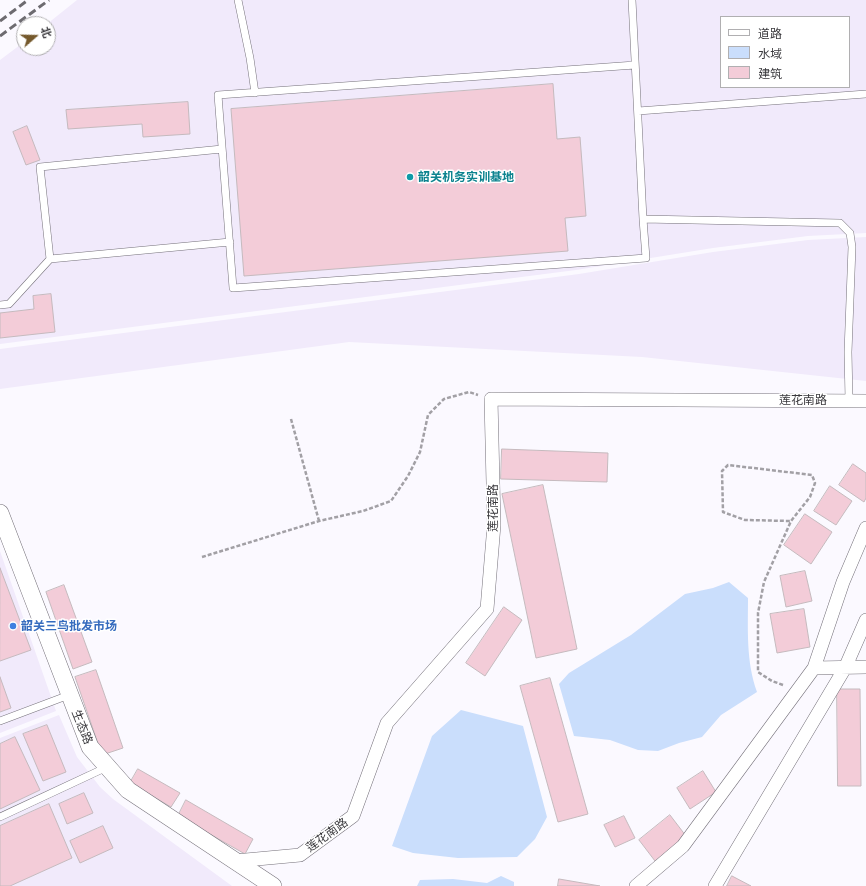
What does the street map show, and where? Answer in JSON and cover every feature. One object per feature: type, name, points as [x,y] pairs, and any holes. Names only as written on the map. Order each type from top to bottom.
[{"type":"street","name":"莲花南路","points":[[235,861],[300,855],[353,816],[387,723],[487,609],[494,525],[491,400],[866,401]]},
{"type":"street","name":"生态路","points":[[0,513],[90,747],[128,790],[271,886]]},
{"type":"street","points":[[636,886],[683,846],[814,668],[843,582],[866,528]]},
{"type":"street","points":[[715,886],[845,668],[866,620]]},
{"type":"street","points":[[814,668],[866,667]]},
{"type":"lane","points":[[238,0],[250,58],[254,93]]},
{"type":"lane","points":[[632,0],[646,258],[233,288],[218,95],[635,65]]},
{"type":"lane","points":[[638,111],[866,94]]},
{"type":"lane","points":[[50,259],[40,167],[222,149]]},
{"type":"lane","points":[[643,219],[840,223],[850,233],[852,247],[848,352],[849,400]]},
{"type":"lane","points":[[0,305],[9,304],[50,259],[230,242]]},
{"type":"lane","points":[[0,721],[70,695]]},
{"type":"lane","points":[[0,817],[107,767]]},
{"type":"path","points":[[202,557],[319,521],[363,511],[391,500],[408,476],[420,452],[428,415],[444,399],[469,392],[491,400]]},
{"type":"path","points":[[291,419],[319,521]]},
{"type":"path","points":[[791,521],[745,520],[723,512],[722,471],[728,465],[812,475],[815,483],[810,497],[791,521],[764,582],[758,613],[758,672],[772,681],[798,690]]},
{"type":"shaded area","points":[[77,0],[866,0],[866,233],[808,236],[713,248],[576,270],[0,344],[0,60],[16,48],[16,56],[56,56],[56,17]]},
{"type":"shaded area","points":[[866,237],[866,381],[642,357],[349,342],[0,389],[0,349],[579,274],[713,252],[808,240]]},
{"type":"shaded area","name":"韶关三鸟批发市场","points":[[0,551],[56,711],[0,733]]},
{"type":"shaded area","points":[[59,715],[77,757],[100,787],[113,799],[232,886],[0,886],[0,738]]},
{"type":"water","points":[[729,582],[748,598],[749,657],[753,681],[757,692],[721,715],[702,737],[679,743],[658,751],[638,750],[610,740],[574,736],[559,684],[569,673],[631,635],[685,594],[713,588]]},
{"type":"water","points":[[461,710],[523,726],[547,817],[535,839],[517,857],[458,858],[413,853],[392,846],[432,736]]},
{"type":"water","points":[[501,876],[514,882],[514,886],[417,886],[420,880],[453,879],[487,883]]},
{"type":"building","name":"韶关机务实训基地","points":[[553,84],[557,139],[580,137],[586,216],[565,218],[568,251],[244,276],[231,109]]},
{"type":"building","points":[[188,102],[190,134],[143,137],[142,124],[68,129],[66,110]]},
{"type":"building","points":[[27,126],[40,160],[26,165],[13,132]]},
{"type":"building","points":[[51,294],[55,332],[0,338],[0,313],[34,309],[33,296]]},
{"type":"building","points":[[502,449],[608,453],[607,482],[501,479]]},
{"type":"building","points":[[853,464],[866,473],[866,498],[864,502],[839,485]]},
{"type":"building","points":[[543,485],[577,649],[536,658],[502,494]]},
{"type":"building","points":[[830,486],[852,501],[836,525],[814,511]]},
{"type":"building","points":[[805,514],[832,532],[811,564],[784,545]]},
{"type":"building","points":[[0,568],[31,650],[0,661]]},
{"type":"building","points":[[805,571],[812,601],[786,607],[780,576]]},
{"type":"building","points":[[64,585],[92,662],[73,669],[46,592]]},
{"type":"building","points":[[504,607],[522,620],[485,676],[466,663]]},
{"type":"building","points":[[804,609],[810,647],[777,653],[770,614]]},
{"type":"building","points":[[96,670],[123,748],[102,755],[75,677]]},
{"type":"building","points":[[0,677],[11,708],[0,712]]},
{"type":"building","points":[[550,678],[588,814],[558,822],[520,686]]},
{"type":"building","points":[[837,689],[860,689],[861,786],[838,786]]},
{"type":"building","points":[[47,725],[66,772],[43,781],[23,734]]},
{"type":"building","points":[[15,737],[40,790],[0,809],[0,744]]},
{"type":"building","points":[[138,769],[180,793],[171,807],[130,783]]},
{"type":"building","points":[[703,771],[716,792],[690,809],[677,788]]},
{"type":"building","points":[[84,793],[93,813],[67,824],[59,804]]},
{"type":"building","points":[[186,800],[253,839],[245,854],[178,816]]},
{"type":"building","points":[[49,804],[72,858],[10,886],[0,886],[0,826]]},
{"type":"building","points":[[670,815],[686,836],[655,861],[639,840]]},
{"type":"building","points":[[624,816],[635,838],[615,847],[604,825]]},
{"type":"building","points":[[103,826],[113,848],[80,863],[70,841]]},
{"type":"building","points":[[732,876],[751,886],[727,886]]},
{"type":"building","points":[[559,879],[600,886],[558,886]]},
{"type":"railway","points":[[0,21],[28,0]]},
{"type":"railway","points":[[0,36],[49,0]]},
{"type":"place","name":"韶关机务实训基地","points":[[410,177]]},
{"type":"place","name":"韶关三鸟批发市场","points":[[13,626]]}]
